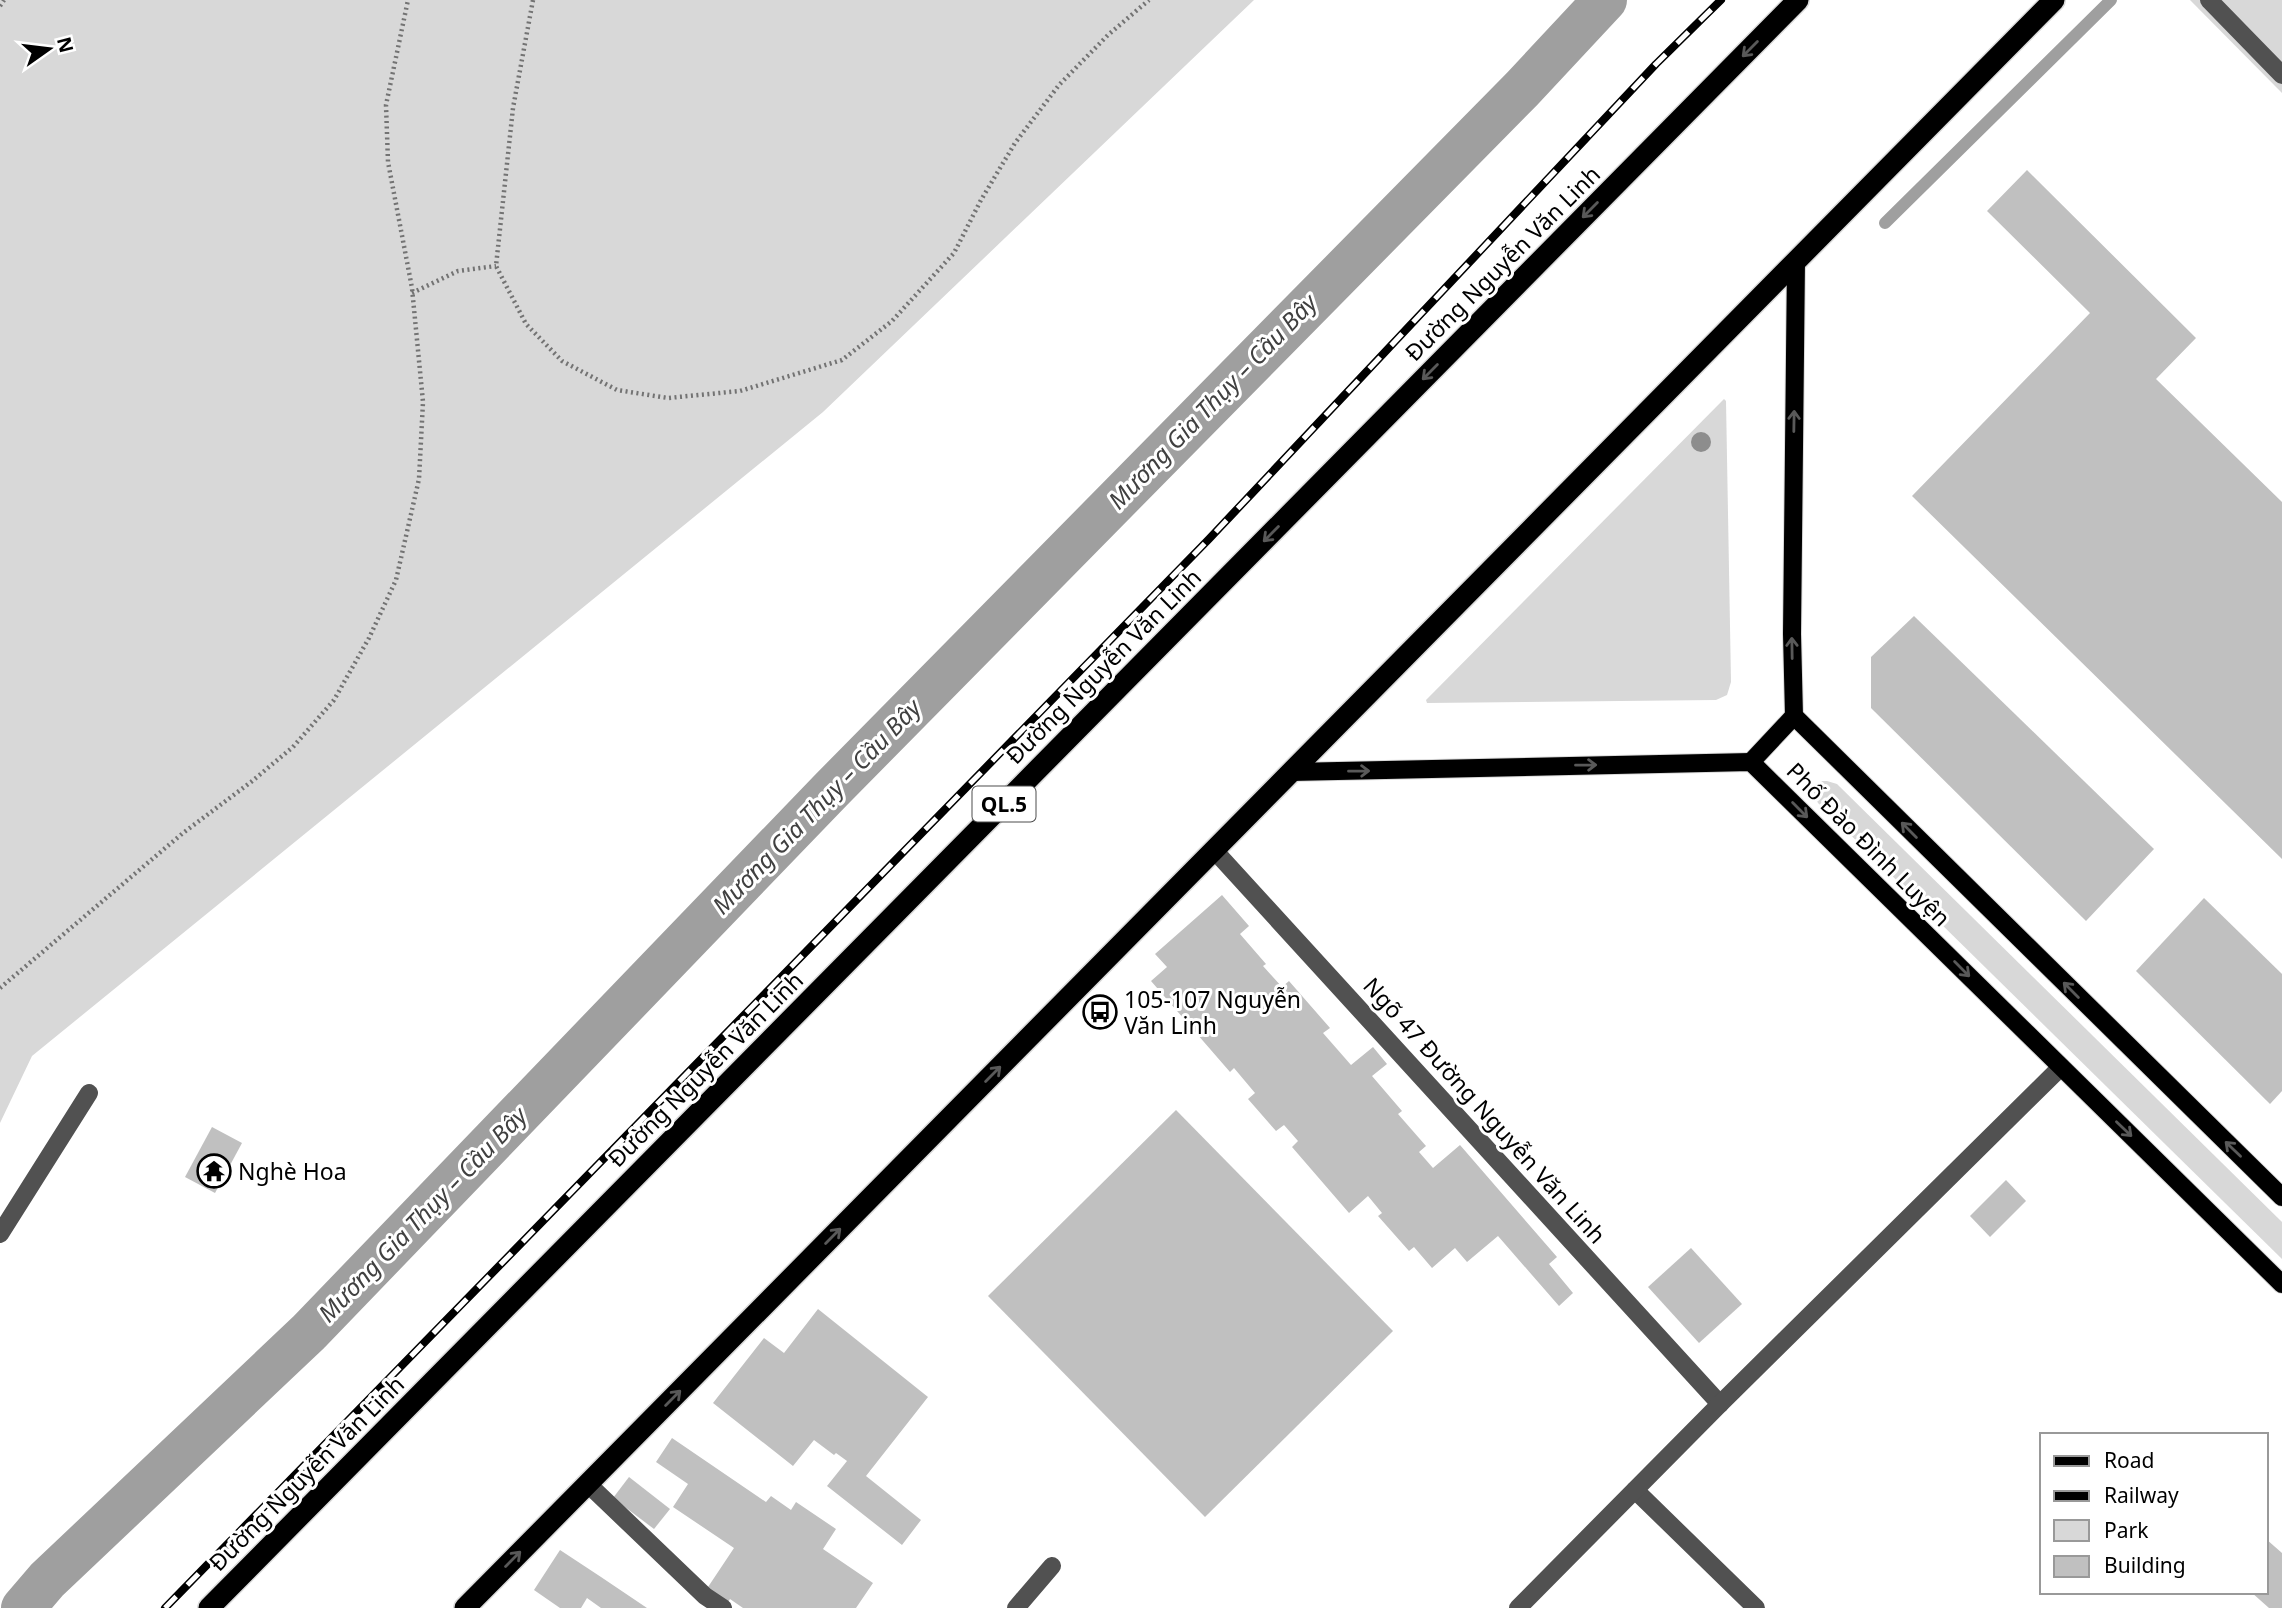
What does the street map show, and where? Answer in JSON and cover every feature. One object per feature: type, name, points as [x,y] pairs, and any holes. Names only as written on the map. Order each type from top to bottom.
[{"type":"highway","name":"Đường Nguyễn Văn Linh","points":[[209,1608],[1798,0]]},
{"type":"highway","points":[[465,1608],[2054,0]]},
{"type":"main road","points":[[1751,762],[1794,716],[1792,634],[1796,261]]},
{"type":"main road","name":"Phố Đào Đình Luyện","points":[[1794,716],[2282,1197]]},
{"type":"main road","name":"Phố Đào Đình Luyện","points":[[1291,772],[1751,762],[2282,1284]]},
{"type":"street","points":[[2209,0],[2282,75]]},
{"type":"street","name":"Ngõ 47 Đường Nguyễn Văn Linh","points":[[1214,849],[1720,1404]]},
{"type":"street","points":[[1518,1608],[2061,1067]]},
{"type":"street","points":[[0,1234],[89,1093]]},
{"type":"street","points":[[588,1484],[705,1596],[723,1608]]},
{"type":"street","points":[[1635,1490],[1756,1608]]},
{"type":"street","points":[[1016,1608],[1052,1566]]},
{"type":"path","points":[[0,6],[5,0]]},
{"type":"path","points":[[0,988],[183,833],[293,747],[334,700],[369,638],[396,580],[419,479],[423,402],[412,293],[388,162],[386,105],[408,0]]},
{"type":"path","points":[[533,0],[513,108],[496,267],[526,324],[562,361],[617,390],[668,398],[740,391],[842,360],[892,321],[954,253],[1015,143],[1059,85],[1108,35],[1149,0]]},
{"type":"path","points":[[412,293],[458,271],[496,267]]},
{"type":"green space","points":[[0,0],[1254,0],[823,412],[32,1056],[0,1123]]},
{"type":"green space","points":[[2190,0],[2282,0],[2282,93]]},
{"type":"green space","points":[[1724,399],[1731,682],[1727,695],[1716,700],[1427,703],[1426,700]]},
{"type":"green space","points":[[1822,781],[1837,784],[2282,1222],[2282,1259],[1818,803],[1814,789]]},
{"type":"building","points":[[2027,170],[2196,338],[2156,379],[2282,502],[2282,859],[1912,496],[2090,313],[1987,211]]},
{"type":"building","points":[[1914,616],[2154,849],[2086,921],[1871,708],[1871,657]]},
{"type":"building","points":[[1222,895],[1249,926],[1240,934],[1266,964],[1263,966],[1282,987],[1289,981],[1330,1028],[1323,1033],[1351,1065],[1373,1047],[1387,1064],[1372,1076],[1402,1111],[1398,1114],[1426,1146],[1419,1152],[1433,1168],[1460,1145],[1557,1257],[1549,1264],[1573,1293],[1559,1306],[1498,1236],[1467,1262],[1455,1248],[1432,1268],[1414,1247],[1409,1251],[1378,1216],[1382,1213],[1368,1196],[1349,1213],[1292,1147],[1298,1141],[1284,1125],[1276,1131],[1248,1099],[1255,1093],[1234,1068],[1230,1072],[1151,981],[1167,967],[1155,954]]},
{"type":"building","points":[[2204,898],[2282,974],[2282,1091],[2270,1104],[2136,971]]},
{"type":"building","points":[[1176,1110],[1393,1331],[1205,1517],[988,1296]]},
{"type":"building","points":[[212,1127],[242,1143],[215,1193],[185,1177]]},
{"type":"building","points":[[2006,1180],[2026,1201],[1990,1237],[1970,1216]]},
{"type":"building","points":[[1691,1248],[1742,1304],[1699,1343],[1648,1287]]},
{"type":"building","points":[[818,1309],[928,1397],[866,1476],[921,1520],[902,1545],[827,1486],[847,1461],[814,1440],[793,1466],[713,1403],[764,1338],[784,1353]]},
{"type":"building","points":[[672,1438],[766,1502],[771,1496],[791,1510],[796,1502],[836,1529],[823,1549],[873,1583],[856,1608],[743,1608],[730,1599],[725,1607],[704,1593],[734,1548],[673,1507],[688,1484],[656,1462]]},
{"type":"building","points":[[629,1477],[670,1509],[654,1529],[613,1498]]},
{"type":"building","points":[[2268,1541],[2282,1553],[2282,1608],[2269,1608],[2253,1594],[2268,1594]]},
{"type":"building","points":[[560,1550],[647,1608],[601,1608],[587,1598],[581,1608],[560,1608],[534,1590]]},
{"type":"waterway","name":"Mương Gia Thụy – Cầu Bây","points":[[23,1608],[47,1580],[309,1332],[831,790],[1522,89],[1605,0]]},
{"type":"waterway","points":[[1885,223],[2111,0]]},
{"type":"railway","points":[[165,1608],[1209,539],[1656,64],[1721,0]]},
{"type":"place","name":"105-107 Nguyễn Văn Linh","points":[[1100,1012]]},
{"type":"place","name":"Nghè Hoa","points":[[214,1171]]}]
